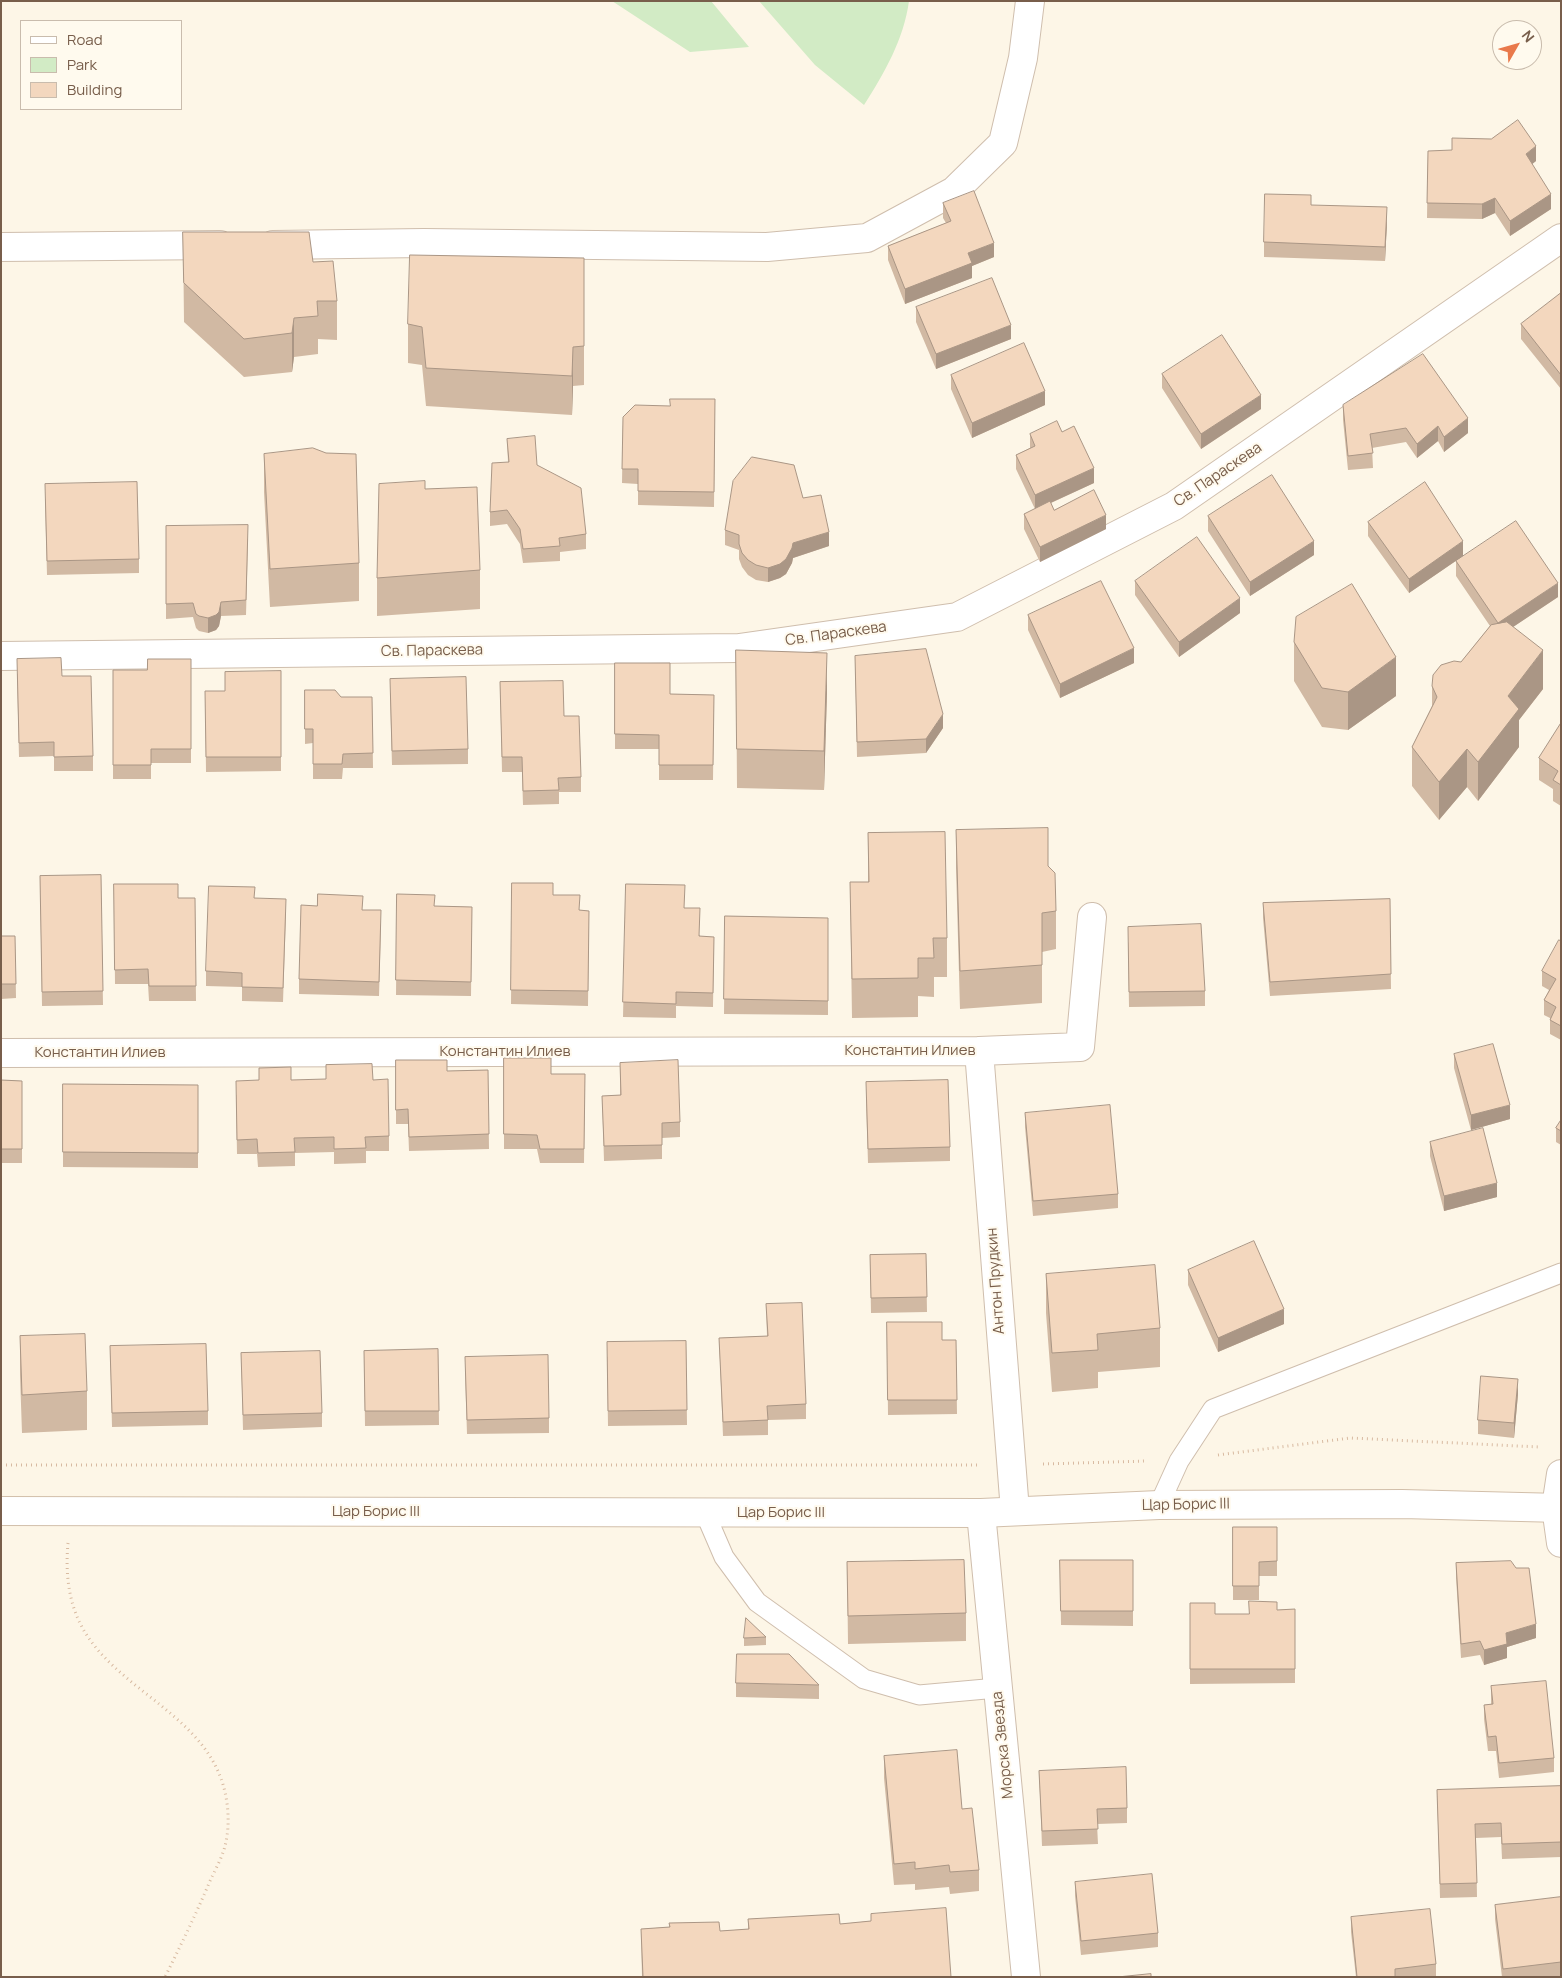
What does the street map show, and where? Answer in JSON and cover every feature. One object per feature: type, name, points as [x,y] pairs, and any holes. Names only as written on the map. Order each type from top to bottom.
[{"type":"street","points":[[1,247],[424,243],[767,247],[867,238],[954,191],[1003,144],[1022,58],[1030,1]]},
{"type":"street","name":"Св. Параскева","points":[[1,656],[739,648],[957,617],[1174,506],[1561,238]]},
{"type":"street","name":"Константин Илиев","points":[[1,1053],[979,1051],[1080,1047],[1092,917]]},
{"type":"street","name":"Антон Прудкин","points":[[979,1051],[1015,1511]]},
{"type":"street","points":[[1561,1474],[1558,1508],[1561,1543]]},
{"type":"street","name":"Цар Борис III","points":[[1,1511],[981,1513],[1159,1505],[1402,1504],[1558,1508]]},
{"type":"street","name":"Морска Звезда","points":[[981,1513],[1026,1977]]},
{"type":"lane","points":[[1159,1505],[1179,1460],[1214,1409],[1561,1273]]},
{"type":"lane","points":[[705,1513],[724,1557],[758,1602],[864,1679],[919,1695],[997,1688]]},
{"type":"path","points":[[1,1465],[772,1466],[1010,1464],[1179,1460],[1350,1438],[1544,1448]]},
{"type":"path","points":[[76,1511],[69,1538],[66,1565],[69,1593],[76,1615],[87,1636],[101,1655],[193,1733],[207,1750],[224,1788],[228,1807],[225,1847],[192,1924],[165,1977]]},
{"type":"green space","points":[[612,1],[711,1],[749,47],[690,52]]},
{"type":"green space","points":[[759,1],[909,1],[903,29],[892,56],[864,105],[815,65]]},
{"type":"building","points":[[1518,120],[1536,146],[1526,154],[1551,194],[1510,221],[1495,198],[1482,204],[1427,203],[1428,151],[1452,150],[1452,138],[1491,139]]},
{"type":"building","points":[[974,191],[994,243],[968,253],[972,263],[905,289],[888,246],[951,221],[943,203]]},
{"type":"building","points":[[1265,194],[1311,195],[1311,205],[1387,207],[1385,247],[1264,242]]},
{"type":"building","points":[[183,232],[309,232],[313,262],[333,261],[337,301],[317,301],[318,316],[294,318],[292,333],[244,339],[184,283]]},
{"type":"building","points":[[410,255],[584,258],[584,346],[573,347],[572,376],[426,368],[422,327],[408,324]]},
{"type":"building","points":[[992,278],[1011,325],[936,354],[916,307]]},
{"type":"building","points":[[1561,293],[1561,375],[1521,324]]},
{"type":"building","points":[[1222,335],[1261,395],[1201,434],[1162,374]]},
{"type":"building","points":[[1024,343],[1045,391],[972,423],[951,375]]},
{"type":"building","points":[[1423,354],[1468,418],[1444,437],[1438,426],[1417,444],[1406,428],[1370,434],[1373,453],[1348,456],[1343,405]]},
{"type":"building","points":[[670,399],[715,399],[714,492],[638,491],[638,469],[622,469],[623,417],[635,405],[670,406]]},
{"type":"building","points":[[1057,421],[1062,432],[1074,426],[1094,468],[1035,495],[1016,455],[1035,446],[1030,434]]},
{"type":"building","points":[[535,436],[537,465],[581,488],[586,534],[559,538],[560,546],[523,549],[520,529],[507,510],[490,512],[492,463],[509,462],[507,439]]},
{"type":"building","points":[[313,448],[326,453],[356,454],[359,563],[270,569],[264,454]]},
{"type":"building","points":[[752,457],[794,465],[803,498],[821,495],[829,532],[793,543],[786,559],[780,564],[768,568],[756,565],[748,560],[742,553],[739,535],[725,530],[733,481]]},
{"type":"building","points":[[1272,475],[1314,541],[1250,582],[1208,516]]},
{"type":"building","points":[[425,481],[425,489],[477,487],[480,570],[377,578],[379,484]]},
{"type":"building","points":[[137,482],[139,559],[47,561],[45,484]]},
{"type":"building","points":[[1425,482],[1463,541],[1409,579],[1368,522]]},
{"type":"building","points":[[1094,490],[1106,515],[1040,547],[1024,514],[1050,501],[1054,510]]},
{"type":"building","points":[[1516,521],[1558,583],[1498,623],[1456,561]]},
{"type":"building","points":[[248,525],[246,600],[221,602],[219,612],[208,618],[196,614],[193,603],[166,604],[166,526]]},
{"type":"building","points":[[1197,537],[1240,598],[1179,642],[1135,581]]},
{"type":"building","points":[[1101,581],[1134,648],[1060,684],[1028,615]]},
{"type":"building","points":[[1352,584],[1396,657],[1348,692],[1322,688],[1294,642],[1296,617]]},
{"type":"building","points":[[1507,622],[1543,650],[1508,696],[1519,709],[1478,762],[1467,749],[1439,782],[1412,747],[1437,697],[1432,686],[1433,675],[1441,665],[1454,661],[1461,662],[1491,625]]},
{"type":"building","points":[[926,649],[943,714],[926,739],[857,742],[855,656]]},
{"type":"building","points":[[736,650],[827,653],[824,751],[737,749]]},
{"type":"building","points":[[61,658],[62,676],[91,676],[93,756],[54,757],[54,742],[19,743],[17,659]]},
{"type":"building","points":[[148,659],[191,659],[191,749],[151,749],[151,765],[113,765],[113,670],[147,670]]},
{"type":"building","points":[[615,663],[670,663],[670,694],[714,695],[713,765],[659,765],[659,735],[615,734]]},
{"type":"building","points":[[281,671],[281,757],[206,757],[205,691],[225,691],[225,672]]},
{"type":"building","points":[[466,677],[468,749],[392,751],[390,679]]},
{"type":"building","points":[[563,681],[564,716],[579,716],[581,777],[558,778],[559,790],[523,791],[522,757],[502,757],[500,682]]},
{"type":"building","points":[[305,690],[335,690],[341,697],[372,697],[373,753],[343,754],[342,764],[313,764],[313,729],[305,729]]},
{"type":"building","points":[[1561,723],[1561,785],[1553,780],[1558,771],[1539,758]]},
{"type":"building","points":[[1048,828],[1048,866],[1055,873],[1056,911],[1042,913],[1042,965],[960,971],[956,830]]},
{"type":"building","points":[[945,832],[947,938],[933,938],[934,958],[918,958],[918,978],[852,979],[850,882],[869,882],[868,833]]},
{"type":"building","points":[[101,875],[103,991],[42,992],[40,876]]},
{"type":"building","points":[[512,883],[553,883],[553,895],[580,895],[579,910],[589,911],[588,991],[511,990]]},
{"type":"building","points":[[114,884],[178,884],[178,898],[195,898],[196,986],[149,986],[148,969],[115,970]]},
{"type":"building","points":[[626,884],[685,885],[684,908],[700,908],[699,936],[714,937],[713,993],[676,992],[676,1004],[623,1002]]},
{"type":"building","points":[[209,886],[255,887],[254,898],[286,899],[283,988],[242,987],[242,973],[206,971]]},
{"type":"building","points":[[318,894],[363,896],[362,910],[381,910],[379,982],[299,979],[301,905],[317,906]]},
{"type":"building","points":[[397,894],[435,895],[434,906],[472,907],[471,982],[396,980]]},
{"type":"building","points":[[1390,899],[1391,974],[1270,982],[1263,903]]},
{"type":"building","points":[[725,916],[828,918],[828,1001],[724,999]]},
{"type":"building","points":[[1201,924],[1205,991],[1129,992],[1128,927]]},
{"type":"building","points":[[1,936],[15,936],[16,984],[1,984]]},
{"type":"building","points":[[1559,940],[1561,941],[1561,1026],[1550,1020],[1556,1007],[1544,1000],[1556,979],[1542,971]]},
{"type":"building","points":[[1493,1044],[1510,1105],[1471,1115],[1454,1054]]},
{"type":"building","points":[[504,1058],[551,1058],[551,1074],[585,1074],[584,1149],[540,1149],[537,1135],[504,1134]]},
{"type":"building","points":[[396,1060],[447,1060],[447,1071],[488,1070],[489,1134],[409,1137],[408,1109],[396,1110]]},
{"type":"building","points":[[678,1060],[680,1122],[662,1123],[662,1145],[604,1146],[602,1096],[621,1095],[620,1063]]},
{"type":"building","points":[[372,1064],[373,1080],[388,1079],[389,1136],[365,1137],[366,1148],[334,1149],[334,1137],[294,1138],[295,1152],[258,1153],[257,1139],[237,1140],[236,1081],[259,1080],[259,1068],[291,1067],[291,1080],[326,1079],[326,1065]]},
{"type":"building","points":[[1,1080],[22,1081],[22,1149],[1,1149]]},
{"type":"building","points":[[948,1080],[950,1147],[868,1149],[866,1082]]},
{"type":"building","points":[[63,1084],[198,1085],[198,1153],[63,1152]]},
{"type":"building","points":[[1110,1105],[1118,1194],[1033,1201],[1025,1113]]},
{"type":"building","points":[[1561,1120],[1561,1131],[1556,1128]]},
{"type":"building","points":[[1483,1128],[1497,1183],[1444,1196],[1430,1142]]},
{"type":"building","points":[[1254,1241],[1284,1309],[1218,1338],[1188,1270]]},
{"type":"building","points":[[926,1254],[927,1297],[871,1298],[870,1255]]},
{"type":"building","points":[[1155,1265],[1160,1328],[1097,1334],[1098,1350],[1052,1353],[1046,1274]]},
{"type":"building","points":[[802,1303],[806,1404],[767,1406],[768,1420],[723,1422],[719,1338],[768,1336],[766,1304]]},
{"type":"building","points":[[887,1322],[942,1322],[942,1340],[956,1340],[957,1400],[888,1400]]},
{"type":"building","points":[[85,1334],[87,1391],[22,1395],[20,1336]]},
{"type":"building","points":[[686,1341],[687,1410],[608,1411],[607,1342]]},
{"type":"building","points":[[206,1344],[208,1411],[112,1413],[110,1346]]},
{"type":"building","points":[[438,1349],[439,1411],[365,1411],[364,1351]]},
{"type":"building","points":[[320,1351],[322,1413],[243,1415],[241,1353]]},
{"type":"building","points":[[548,1355],[549,1418],[467,1420],[465,1357]]},
{"type":"building","points":[[1481,1376],[1518,1379],[1514,1423],[1478,1420]]},
{"type":"building","points":[[1233,1527],[1277,1527],[1277,1561],[1259,1562],[1259,1586],[1233,1586]]},
{"type":"building","points":[[964,1560],[966,1613],[848,1616],[847,1562]]},
{"type":"building","points":[[1060,1560],[1133,1560],[1133,1611],[1061,1611]]},
{"type":"building","points":[[1511,1561],[1516,1568],[1529,1568],[1536,1624],[1506,1633],[1507,1644],[1484,1650],[1480,1641],[1461,1644],[1456,1563]]},
{"type":"building","points":[[1249,1601],[1277,1602],[1277,1610],[1295,1609],[1295,1669],[1190,1669],[1190,1603],[1215,1603],[1215,1614],[1249,1614]]},
{"type":"building","points":[[746,1618],[766,1637],[744,1638]]},
{"type":"building","points":[[737,1654],[789,1654],[819,1685],[736,1683]]},
{"type":"building","points":[[1546,1681],[1554,1758],[1499,1763],[1496,1736],[1488,1737],[1484,1705],[1493,1704],[1491,1686]]},
{"type":"building","points":[[957,1750],[962,1809],[972,1808],[979,1870],[950,1872],[949,1865],[915,1869],[915,1862],[894,1864],[884,1756]]},
{"type":"building","points":[[1126,1767],[1127,1808],[1097,1809],[1098,1829],[1042,1831],[1039,1771]]},
{"type":"building","points":[[1561,1786],[1561,1842],[1502,1844],[1501,1823],[1475,1824],[1477,1883],[1440,1884],[1437,1790]]},
{"type":"building","points":[[1152,1874],[1158,1933],[1081,1941],[1075,1882]]},
{"type":"building","points":[[1561,1897],[1561,1962],[1503,1969],[1495,1905]]},
{"type":"building","points":[[946,1908],[951,1977],[643,1977],[641,1929],[670,1927],[669,1923],[719,1922],[720,1931],[749,1929],[748,1919],[839,1914],[840,1924],[871,1921],[871,1914]]},
{"type":"building","points":[[1430,1909],[1436,1964],[1395,1969],[1395,1977],[1357,1977],[1351,1917]]},
{"type":"building","points":[[1151,1974],[1151,1977],[1118,1977]]}]
